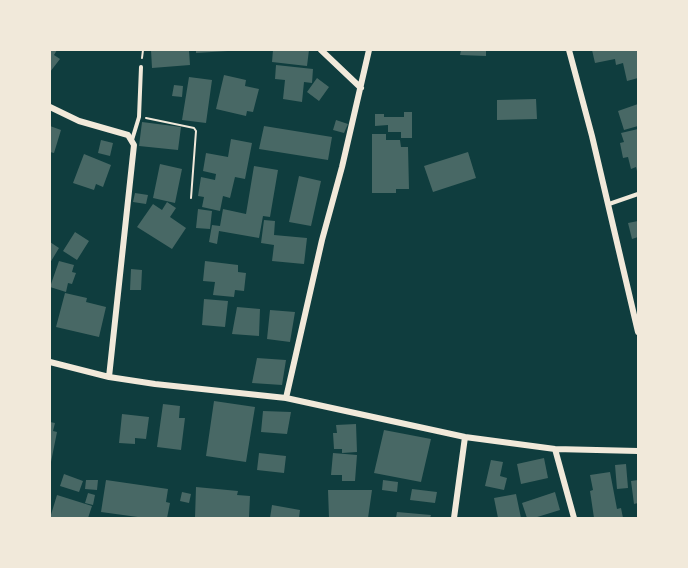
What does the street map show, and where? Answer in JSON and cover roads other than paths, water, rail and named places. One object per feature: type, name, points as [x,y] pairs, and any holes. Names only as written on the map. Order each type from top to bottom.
[{"type":"street","points":[[321,50],[361,88]]},
{"type":"street","points":[[286,398],[369,50]]},
{"type":"street","points":[[569,50],[639,332]]},
{"type":"street","points":[[50,107],[79,121],[128,135],[134,145],[109,377]]},
{"type":"street","points":[[50,362],[109,377],[286,398],[465,437],[555,449],[639,451]]},
{"type":"street","points":[[454,519],[465,437]]},
{"type":"street","points":[[555,449],[574,519]]},
{"type":"lane","points":[[132,140],[139,117],[141,67]]},
{"type":"lane","points":[[609,204],[639,194]]}]
